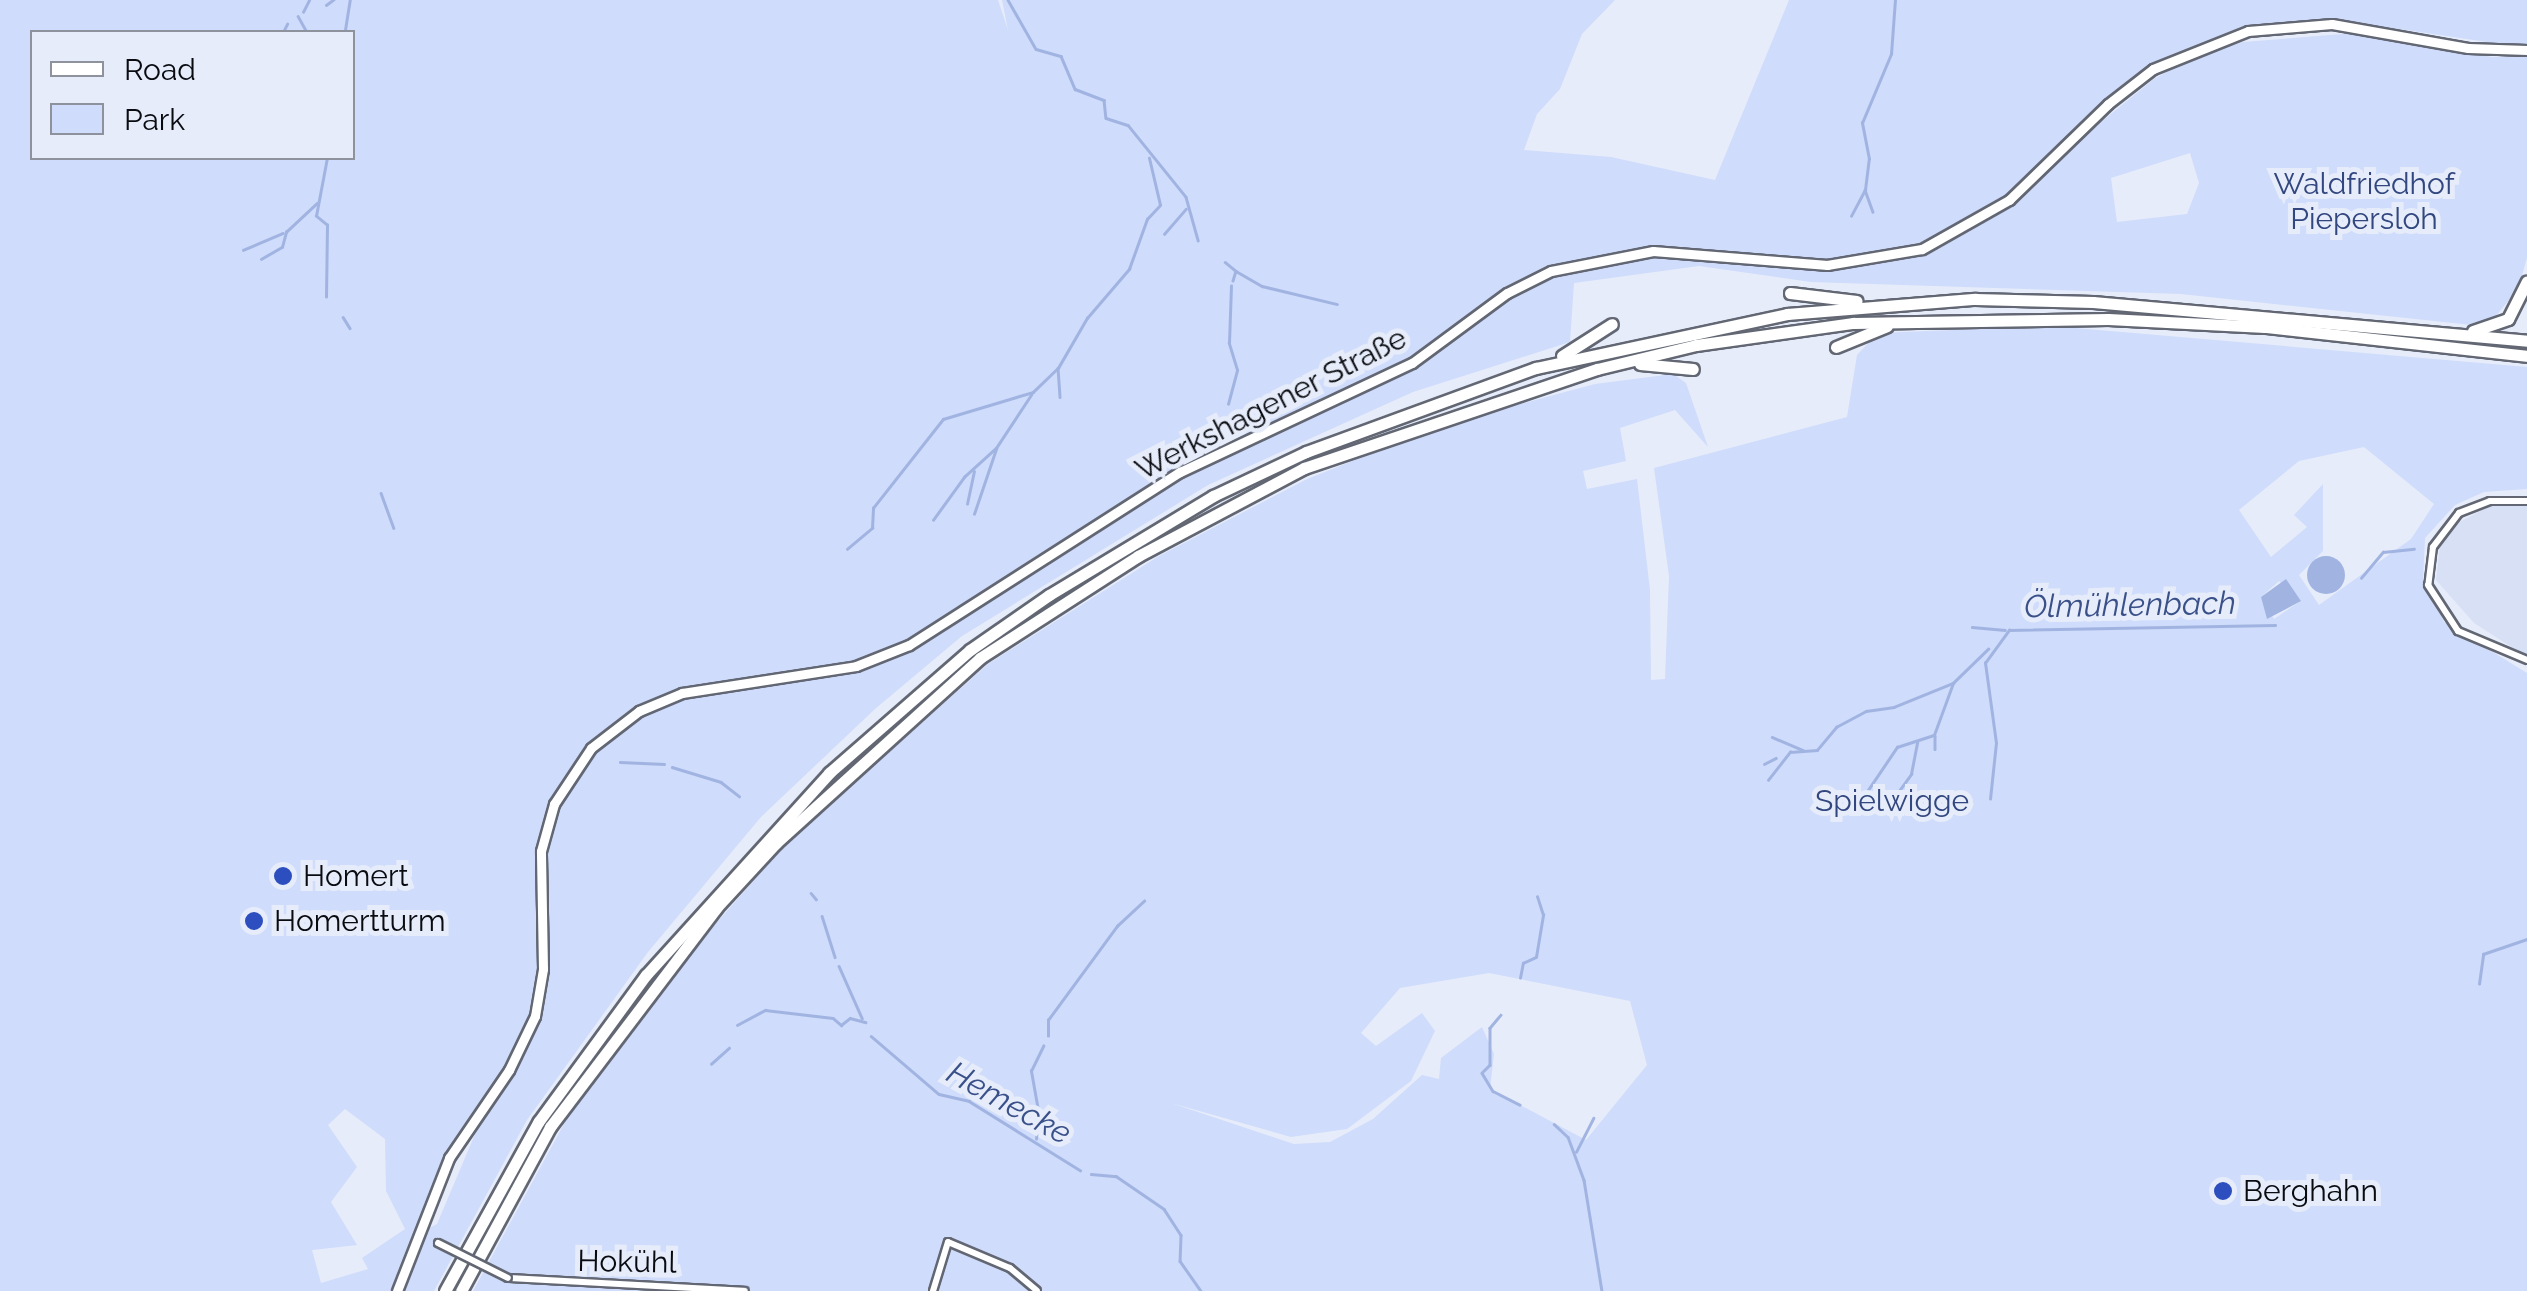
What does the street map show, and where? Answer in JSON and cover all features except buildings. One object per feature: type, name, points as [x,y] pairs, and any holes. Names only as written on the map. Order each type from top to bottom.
[{"type":"highway","points":[[2432,332],[2501,325],[2515,312],[2527,282]]},
{"type":"highway","points":[[1790,293],[1885,305]]},
{"type":"highway","points":[[445,1291],[539,1121],[646,975],[764,838],[896,710],[1049,595],[1213,496],[1429,402],[1536,368],[1693,330],[1885,305],[2093,302],[2527,341]]},
{"type":"highway","points":[[1836,347],[1916,319]]},
{"type":"highway","points":[[461,1291],[550,1127],[716,908],[826,794],[980,658],[1138,556],[1304,468],[1597,368],[1770,333],[1916,319],[2264,327],[2527,356]]},
{"type":"highway","points":[[1536,368],[1580,349],[1612,324]]},
{"type":"highway","points":[[1597,368],[1660,363],[1693,369]]},
{"type":"main road","name":"Werkshagener Straße","points":[[398,1291],[449,1158],[510,1070],[535,1016],[543,969],[541,851],[554,804],[591,748],[639,711],[682,692],[820,673],[887,656],[1180,472],[1412,363],[1507,294],[1552,271],[1653,251],[1827,265],[1922,249],[2009,200],[2108,104],[2153,69],[2248,30],[2332,24],[2468,48],[2527,50]]},
{"type":"street","points":[[2527,501],[2490,501],[2459,514],[2433,547],[2428,585],[2458,631],[2527,660]]},
{"type":"street","name":"Hokühl","points":[[418,1232],[508,1278],[745,1291]]},
{"type":"street","points":[[933,1291],[948,1242],[1010,1268],[1036,1291]]},
{"type":"shaded area","points":[[2527,504],[2527,657],[2474,623],[2436,580],[2440,546],[2450,527],[2492,505]]},
{"type":"shaded area","points":[[2326,556],[2339,562],[2345,575],[2339,588],[2326,594],[2313,588],[2307,575],[2313,562]]},
{"type":"shaded area","points":[[2286,579],[2301,601],[2267,619],[2261,597]]},
{"type":"green space","name":"Waldfriedhof Piepersloh","points":[[0,0],[998,0],[1008,30],[1002,0],[1615,0],[1582,34],[1560,89],[1537,114],[1524,150],[1611,157],[1715,180],[1789,0],[2527,0],[2527,48],[2339,20],[2279,22],[2224,35],[2141,78],[2054,160],[2154,79],[2195,56],[2243,42],[2355,33],[2492,57],[2527,55],[2527,258],[2518,289],[2495,317],[2472,325],[2181,294],[1811,282],[1699,266],[1574,283],[1570,342],[1413,392],[1208,485],[962,636],[875,709],[761,817],[648,952],[527,1120],[434,1291],[0,1291]],"holes":[[[2190,153],[2199,183],[2187,214],[2117,222],[2111,178]],[[345,1109],[385,1139],[386,1191],[405,1229],[362,1258],[368,1269],[321,1283],[312,1250],[357,1245],[331,1202],[357,1167],[328,1125]],[[481,1120],[437,1224],[425,1230],[456,1156]]]},
{"type":"green space","name":"Spielwigge","points":[[2052,326],[2527,367],[2527,489],[2484,492],[2455,505],[2425,538],[2423,579],[2444,622],[2527,673],[2527,1291],[473,1291],[577,1100],[666,980],[787,843],[988,664],[1159,556],[1307,479],[1446,424],[1595,384],[1673,374],[1686,383],[1708,447],[1675,410],[1620,428],[1626,461],[1583,471],[1587,489],[1637,479],[1650,590],[1651,680],[1665,679],[1669,576],[1654,468],[1847,417],[1857,355],[1878,333]],"holes":[[[2364,447],[2434,504],[2411,539],[2319,605],[2299,575],[2323,551],[2323,484],[2294,515],[2307,527],[2271,557],[2239,510],[2299,461]],[[2279,581],[2299,602],[2274,619],[2261,597]],[[1489,973],[1630,1001],[1647,1065],[1586,1140],[1490,1089],[1494,1054],[1482,1027],[1441,1058],[1439,1079],[1422,1075],[1373,1119],[1330,1142],[1294,1144],[1171,1103],[1291,1137],[1347,1129],[1411,1081],[1435,1031],[1422,1013],[1376,1046],[1361,1033],[1400,988]]]},
{"type":"waterway","name":"Hemecke","points":[[303,12],[309,0]]},
{"type":"waterway","points":[[326,5],[333,0]]},
{"type":"waterway","points":[[345,30],[350,0]]},
{"type":"waterway","points":[[1008,0],[1036,49],[1061,56],[1075,89],[1104,100],[1106,118],[1128,125],[1186,197],[1198,240]]},
{"type":"waterway","points":[[1851,216],[1865,190],[1869,159],[1862,123],[1891,54],[1895,0]]},
{"type":"waterway","name":"Hemecke","points":[[298,16],[306,30]]},
{"type":"waterway","points":[[284,30],[287,24]]},
{"type":"waterway","points":[[847,549],[872,528],[873,508],[943,419],[1033,392],[1058,368],[1087,318],[1129,269],[1147,219],[1160,205],[1149,158]]},
{"type":"waterway","name":"Hemecke","points":[[326,297],[327,225],[316,216],[327,160]]},
{"type":"waterway","points":[[1865,190],[1873,212]]},
{"type":"waterway","points":[[261,259],[282,247],[286,232],[317,203]]},
{"type":"waterway","points":[[1164,234],[1186,209]]},
{"type":"waterway","points":[[243,250],[283,233]]},
{"type":"waterway","points":[[1225,262],[1236,271],[1233,281]]},
{"type":"waterway","points":[[1236,271],[1262,286],[1337,304]]},
{"type":"waterway","points":[[1228,404],[1237,370],[1229,343],[1231,286]]},
{"type":"waterway","name":"Hemecke","points":[[343,317],[350,328]]},
{"type":"waterway","points":[[1058,368],[1060,397]]},
{"type":"waterway","points":[[933,520],[964,477],[996,448],[1031,395]]},
{"type":"waterway","points":[[974,514],[996,449]]},
{"type":"waterway","points":[[967,504],[974,472]]},
{"type":"waterway","points":[[381,493],[394,528]]},
{"type":"waterway","name":"Ölmühlenbach","points":[[2361,578],[2383,552],[2414,549]]},
{"type":"waterway","name":"Ölmühlenbach","points":[[1990,799],[1996,743],[1985,663],[2009,630],[2275,625]]},
{"type":"waterway","points":[[1972,627],[2005,630]]},
{"type":"waterway","points":[[1768,780],[1790,752],[1817,750],[1836,727],[1866,711],[1894,707],[1953,683],[1988,649]]},
{"type":"waterway","points":[[1868,790],[1897,747],[1934,735],[1953,683]]},
{"type":"waterway","points":[[1935,736],[1935,749]]},
{"type":"waterway","points":[[1772,737],[1803,750]]},
{"type":"waterway","points":[[1896,795],[1911,774],[1917,743]]},
{"type":"waterway","points":[[1764,764],[1776,758]]},
{"type":"waterway","points":[[620,762],[664,764]]},
{"type":"waterway","points":[[672,767],[721,782],[739,796]]},
{"type":"waterway","points":[[811,893],[816,899]]},
{"type":"waterway","points":[[1520,978],[1523,963],[1536,957],[1543,915],[1537,897]]},
{"type":"waterway","points":[[1048,1036],[1048,1020],[1117,926],[1144,901]]},
{"type":"waterway","points":[[822,916],[835,957]]},
{"type":"waterway","points":[[2479,984],[2483,954],[2527,939]]},
{"type":"waterway","points":[[839,966],[862,1018]]},
{"type":"waterway","name":"Hemecke","points":[[737,1025],[765,1010],[833,1018],[841,1025],[850,1018],[865,1022]]},
{"type":"waterway","points":[[1501,1015],[1490,1028],[1490,1065],[1482,1073],[1493,1091],[1520,1105]]},
{"type":"waterway","name":"Hemecke","points":[[871,1036],[939,1094],[969,1101],[1080,1170]]},
{"type":"waterway","points":[[1036,1139],[1039,1116],[1031,1071],[1043,1046]]},
{"type":"waterway","name":"Hemecke","points":[[711,1064],[729,1048]]},
{"type":"waterway","points":[[1576,1152],[1593,1118]]},
{"type":"waterway","points":[[1554,1124],[1568,1137],[1584,1180],[1602,1291]]},
{"type":"waterway","name":"Hemecke","points":[[1091,1174],[1116,1176],[1164,1209],[1181,1235],[1180,1261],[1201,1291]]},
{"type":"place","name":"Homert","points":[[283,876]]},
{"type":"place","name":"Homertturm","points":[[254,921]]},
{"type":"place","name":"Berghahn","points":[[2223,1191]]}]
